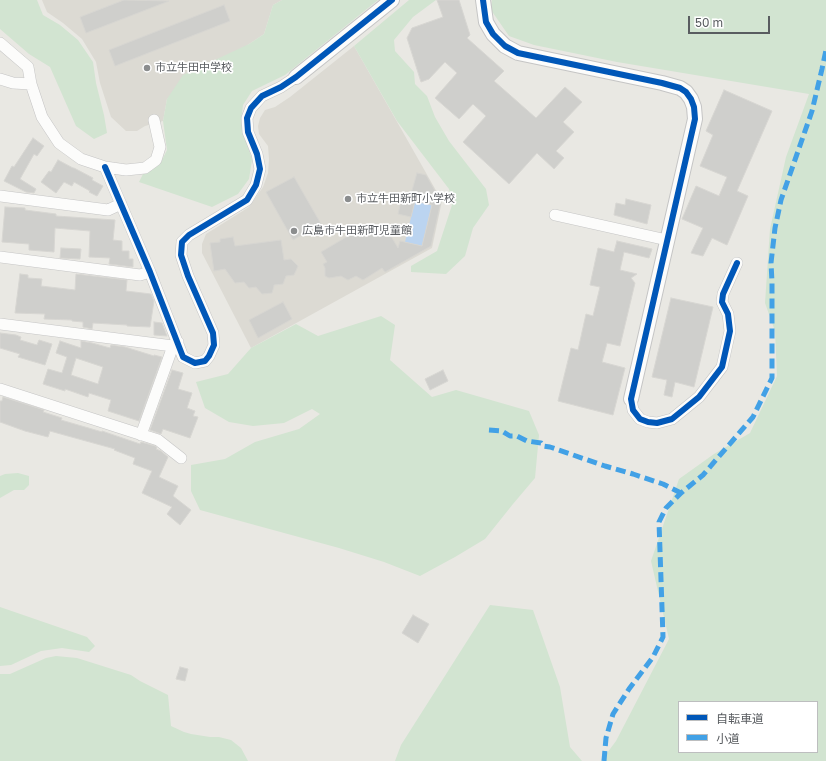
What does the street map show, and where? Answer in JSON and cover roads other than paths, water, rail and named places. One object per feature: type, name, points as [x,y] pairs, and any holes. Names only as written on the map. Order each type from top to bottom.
[{"type":"street","points":[[105,167],[150,272],[175,344],[183,358],[194,363],[205,361],[214,345],[213,333],[188,276],[181,255],[182,242],[189,234],[247,200],[256,185],[260,169],[257,154],[248,132],[247,118],[251,108],[262,96],[296,77],[392,0]]},
{"type":"street","points":[[483,0],[486,22],[493,34],[505,46],[518,54],[680,88],[686,92],[694,107],[695,119],[631,400],[633,410],[640,419],[657,423],[672,419],[699,397],[722,367],[730,331],[728,314],[722,302],[737,263]]},
{"type":"street","points":[[0,43],[28,67],[31,84],[42,117],[59,143],[81,159],[105,167],[126,170],[145,168],[156,160],[160,147],[154,120]]},
{"type":"street","points":[[0,79],[13,83],[31,84]]},
{"type":"street","points":[[0,196],[108,210],[121,204]]},
{"type":"street","points":[[555,215],[667,240]]},
{"type":"street","points":[[0,257],[140,276],[150,272]]},
{"type":"street","points":[[0,324],[175,344]]},
{"type":"street","points":[[141,435],[175,344]]},
{"type":"street","points":[[0,389],[158,440],[181,458]]},
{"type":"water","points":[[415,201],[432,205],[422,246],[405,242]]},
{"type":"place","name":"市立牛田中学校","points":[[147,68]]},
{"type":"place","name":"市立牛田新町小学校","points":[[348,199]]},
{"type":"place","name":"広島市牛田新町児童館","points":[[294,231]]}]
